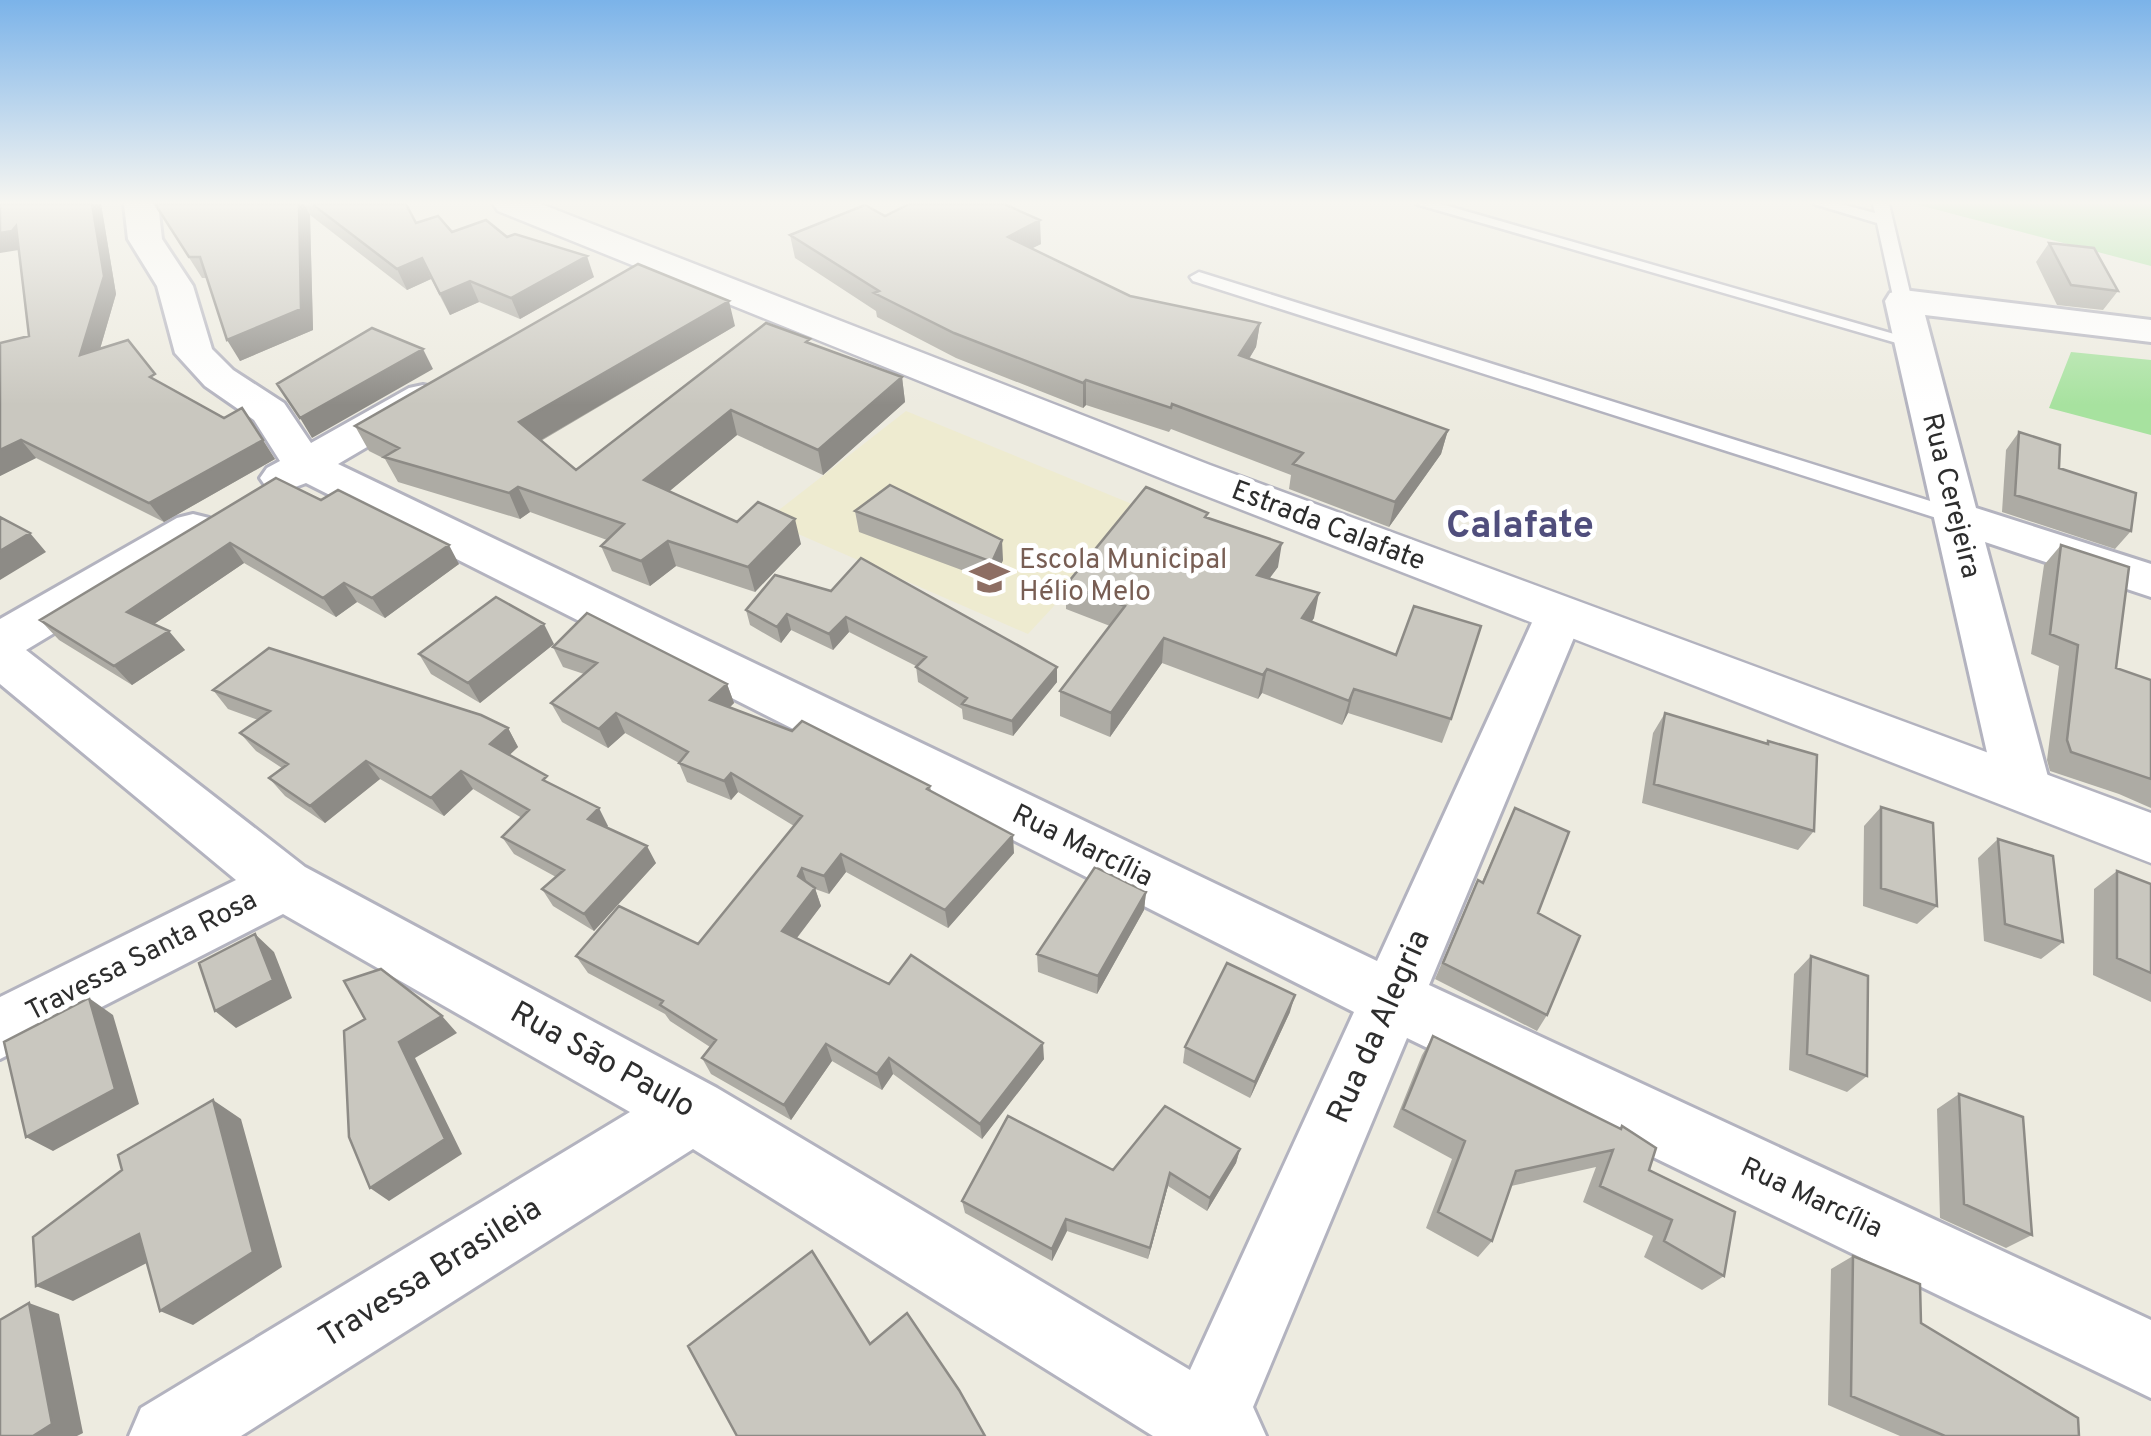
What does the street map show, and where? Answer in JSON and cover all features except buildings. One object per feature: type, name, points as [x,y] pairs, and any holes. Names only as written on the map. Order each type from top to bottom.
[{"type":"street","points":[[165,271],[175,286],[194,352],[219,378],[269,412],[304,465]]},
{"type":"street","name":"Estrada Calafate","points":[[632,271],[2151,838]]},
{"type":"street","points":[[1908,321],[2151,330]]},
{"type":"street","name":"Rua Cerejeira","points":[[1908,321],[2023,788]]},
{"type":"street","points":[[0,642],[454,379]]},
{"type":"street","name":"Rua Marcília","points":[[304,465],[1392,999],[2151,1360]]},
{"type":"street","points":[[1954,516],[2151,581]]},
{"type":"street","name":"Rua da Alegria","points":[[1210,1431],[1392,999],[1560,616]]},
{"type":"street","name":"Rua São Paulo","points":[[0,656],[284,885],[693,1111],[1210,1431]]},
{"type":"street","name":"Travessa Santa Rosa","points":[[0,1029],[284,885]]},
{"type":"street","name":"Travessa Brasileia","points":[[169,1436],[693,1111]]},
{"type":"lane","points":[[1701,271],[1908,321]]},
{"type":"lane","name":"Rua Cerejeira","points":[[1897,271],[1908,321]]},
{"type":"lane","points":[[1198,277],[1954,516]]},
{"type":"shaded area","name":"Escola Municipal Hélio Melo","points":[[906,411],[1144,509],[1028,634],[766,520]]},
{"type":"green space","points":[[2071,352],[2151,360],[2151,435],[2049,408]]},
{"type":"place","name":"Escola Municipal Hélio Melo","points":[[989,577]]},
{"type":"district","name":"Calafate","points":[[1520,527]]}]
